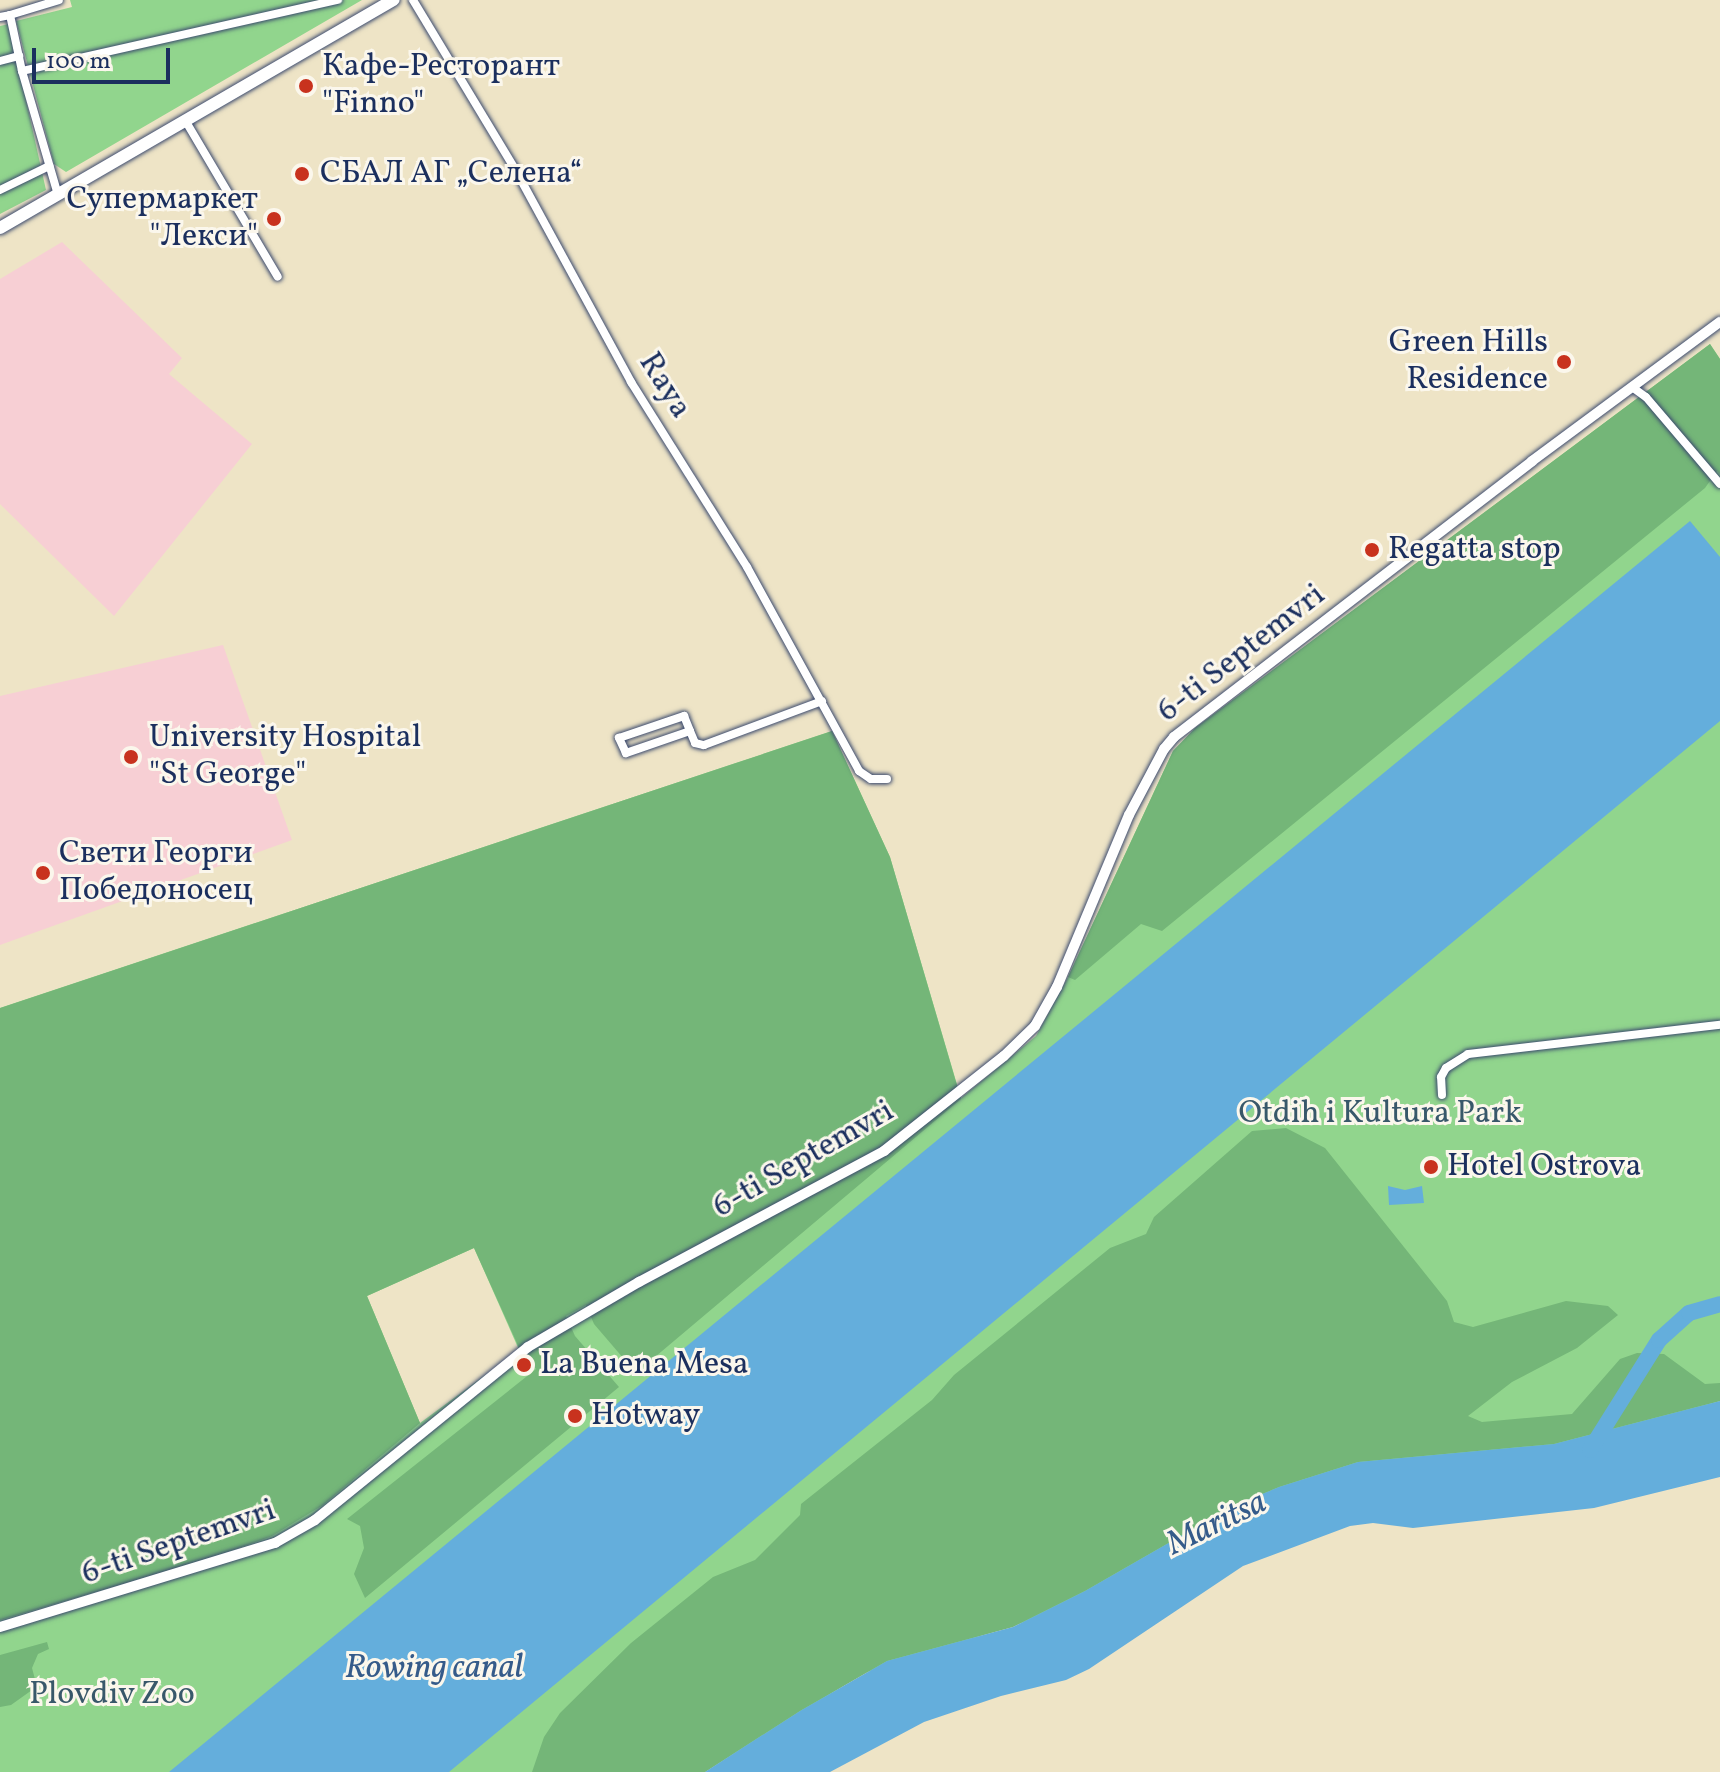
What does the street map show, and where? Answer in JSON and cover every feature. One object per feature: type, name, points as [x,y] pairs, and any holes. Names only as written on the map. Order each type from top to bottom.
[{"type":"main road","points":[[0,228],[394,0]]},
{"type":"street","points":[[58,195],[5,16],[59,0]]},
{"type":"street","points":[[22,71],[338,0]]},
{"type":"street","name":"Raya","points":[[413,0],[515,169],[631,382],[747,567],[859,771],[871,779],[887,779]]},
{"type":"street","points":[[0,61],[19,56]]},
{"type":"street","points":[[185,120],[278,277]]},
{"type":"street","points":[[0,190],[49,166]]},
{"type":"street","name":"6-ti Septemvri","points":[[0,1627],[275,1543],[315,1520],[528,1347],[639,1282],[884,1151],[1004,1056],[1035,1026],[1057,987],[1129,815],[1164,749],[1174,737],[1720,322]]},
{"type":"street","points":[[1632,387],[1646,397],[1720,484]]},
{"type":"street","points":[[690,731],[626,753],[619,738],[684,716],[695,743],[704,745],[822,701]]},
{"type":"street","points":[[1442,1095],[1441,1077],[1446,1068],[1468,1054],[1720,1025]]},
{"type":"shaded area","points":[[62,242],[182,358],[169,374],[252,444],[114,616],[0,504],[0,279]]},
{"type":"shaded area","name":"University Hospital \"St George\"","points":[[223,645],[292,840],[0,945],[0,696]]},
{"type":"green space","points":[[70,0],[362,0],[66,172],[54,164],[16,21],[72,7]]},
{"type":"green space","points":[[9,24],[46,190],[0,214],[0,26]]},
{"type":"green space","name":"Otdih i Kultura Park","points":[[1710,344],[1720,359],[1720,1401],[864,1673],[705,1772],[0,1772],[0,1008],[832,731],[890,857],[961,1098],[1036,1036],[1068,977],[1173,751],[1196,728]],"holes":[[[474,1248],[519,1350],[420,1423],[367,1296]]]},
{"type":"green space","points":[[1710,344],[1720,359],[1720,474],[1717,471],[1705,488],[1162,931],[1141,924],[1075,980],[1068,977],[1173,751],[1195,728]]},
{"type":"green space","points":[[832,731],[890,857],[961,1099],[636,1373],[594,1324],[586,1305],[566,1316],[575,1336],[619,1387],[365,1598],[354,1574],[364,1548],[360,1526],[347,1519],[536,1369],[520,1350],[474,1248],[367,1296],[420,1423],[323,1505],[272,1536],[208,1559],[0,1620],[0,1008]]},
{"type":"green space","points":[[1286,1128],[1325,1148],[1447,1301],[1454,1322],[1473,1327],[1566,1301],[1608,1306],[1618,1315],[1577,1348],[1512,1382],[1468,1416],[1482,1422],[1572,1414],[1620,1359],[1637,1353],[1664,1354],[1705,1384],[1720,1383],[1720,1401],[1554,1444],[1358,1462],[1279,1487],[1233,1506],[1085,1591],[1013,1627],[887,1661],[800,1711],[705,1772],[532,1772],[544,1737],[560,1713],[631,1643],[713,1577],[755,1560],[800,1515],[801,1504],[932,1400],[954,1375],[1110,1248],[1146,1234],[1154,1217],[1252,1131]]},
{"type":"green space","points":[[47,1642],[49,1649],[38,1654],[32,1668],[36,1683],[32,1690],[11,1705],[0,1707],[0,1655]]},
{"type":"water","name":"Rowing canal","points":[[1690,521],[1720,557],[1720,721],[449,1772],[169,1772]]},
{"type":"water","points":[[1388,1186],[1405,1190],[1422,1186],[1424,1203],[1389,1205]]},
{"type":"water","name":"Maritsa","points":[[1720,1401],[1720,1477],[1594,1508],[1413,1528],[1373,1523],[1350,1526],[1243,1566],[1089,1669],[1066,1680],[1001,1696],[924,1722],[830,1772],[705,1772],[800,1711],[887,1661],[1013,1627],[1085,1591],[1233,1506],[1279,1487],[1358,1462],[1554,1444]]},
{"type":"waterway","points":[[1590,1450],[1659,1340],[1689,1313],[1720,1304]]},
{"type":"place","name":"Кафе-Ресторант \"Finno\"","points":[[306,86]]},
{"type":"place","name":"СБАЛ АГ „Селена“","points":[[302,174]]},
{"type":"place","name":"Супермаркет \"Лекси\"","points":[[274,219]]},
{"type":"place","name":"Green Hills Residence","points":[[1564,362]]},
{"type":"place","name":"Regatta stop","points":[[1372,550]]},
{"type":"place","name":"University Hospital \"St George\"","points":[[131,757]]},
{"type":"place","name":"Свети Георги Победоносец","points":[[43,873]]},
{"type":"place","name":"Hotel Ostrova","points":[[1431,1167]]},
{"type":"place","name":"La Buena Mesa","points":[[524,1365]]},
{"type":"place","name":"Hotway","points":[[575,1416]]},
{"type":"park label","name":"Plovdiv Zoo","points":[[112,1695]]}]
